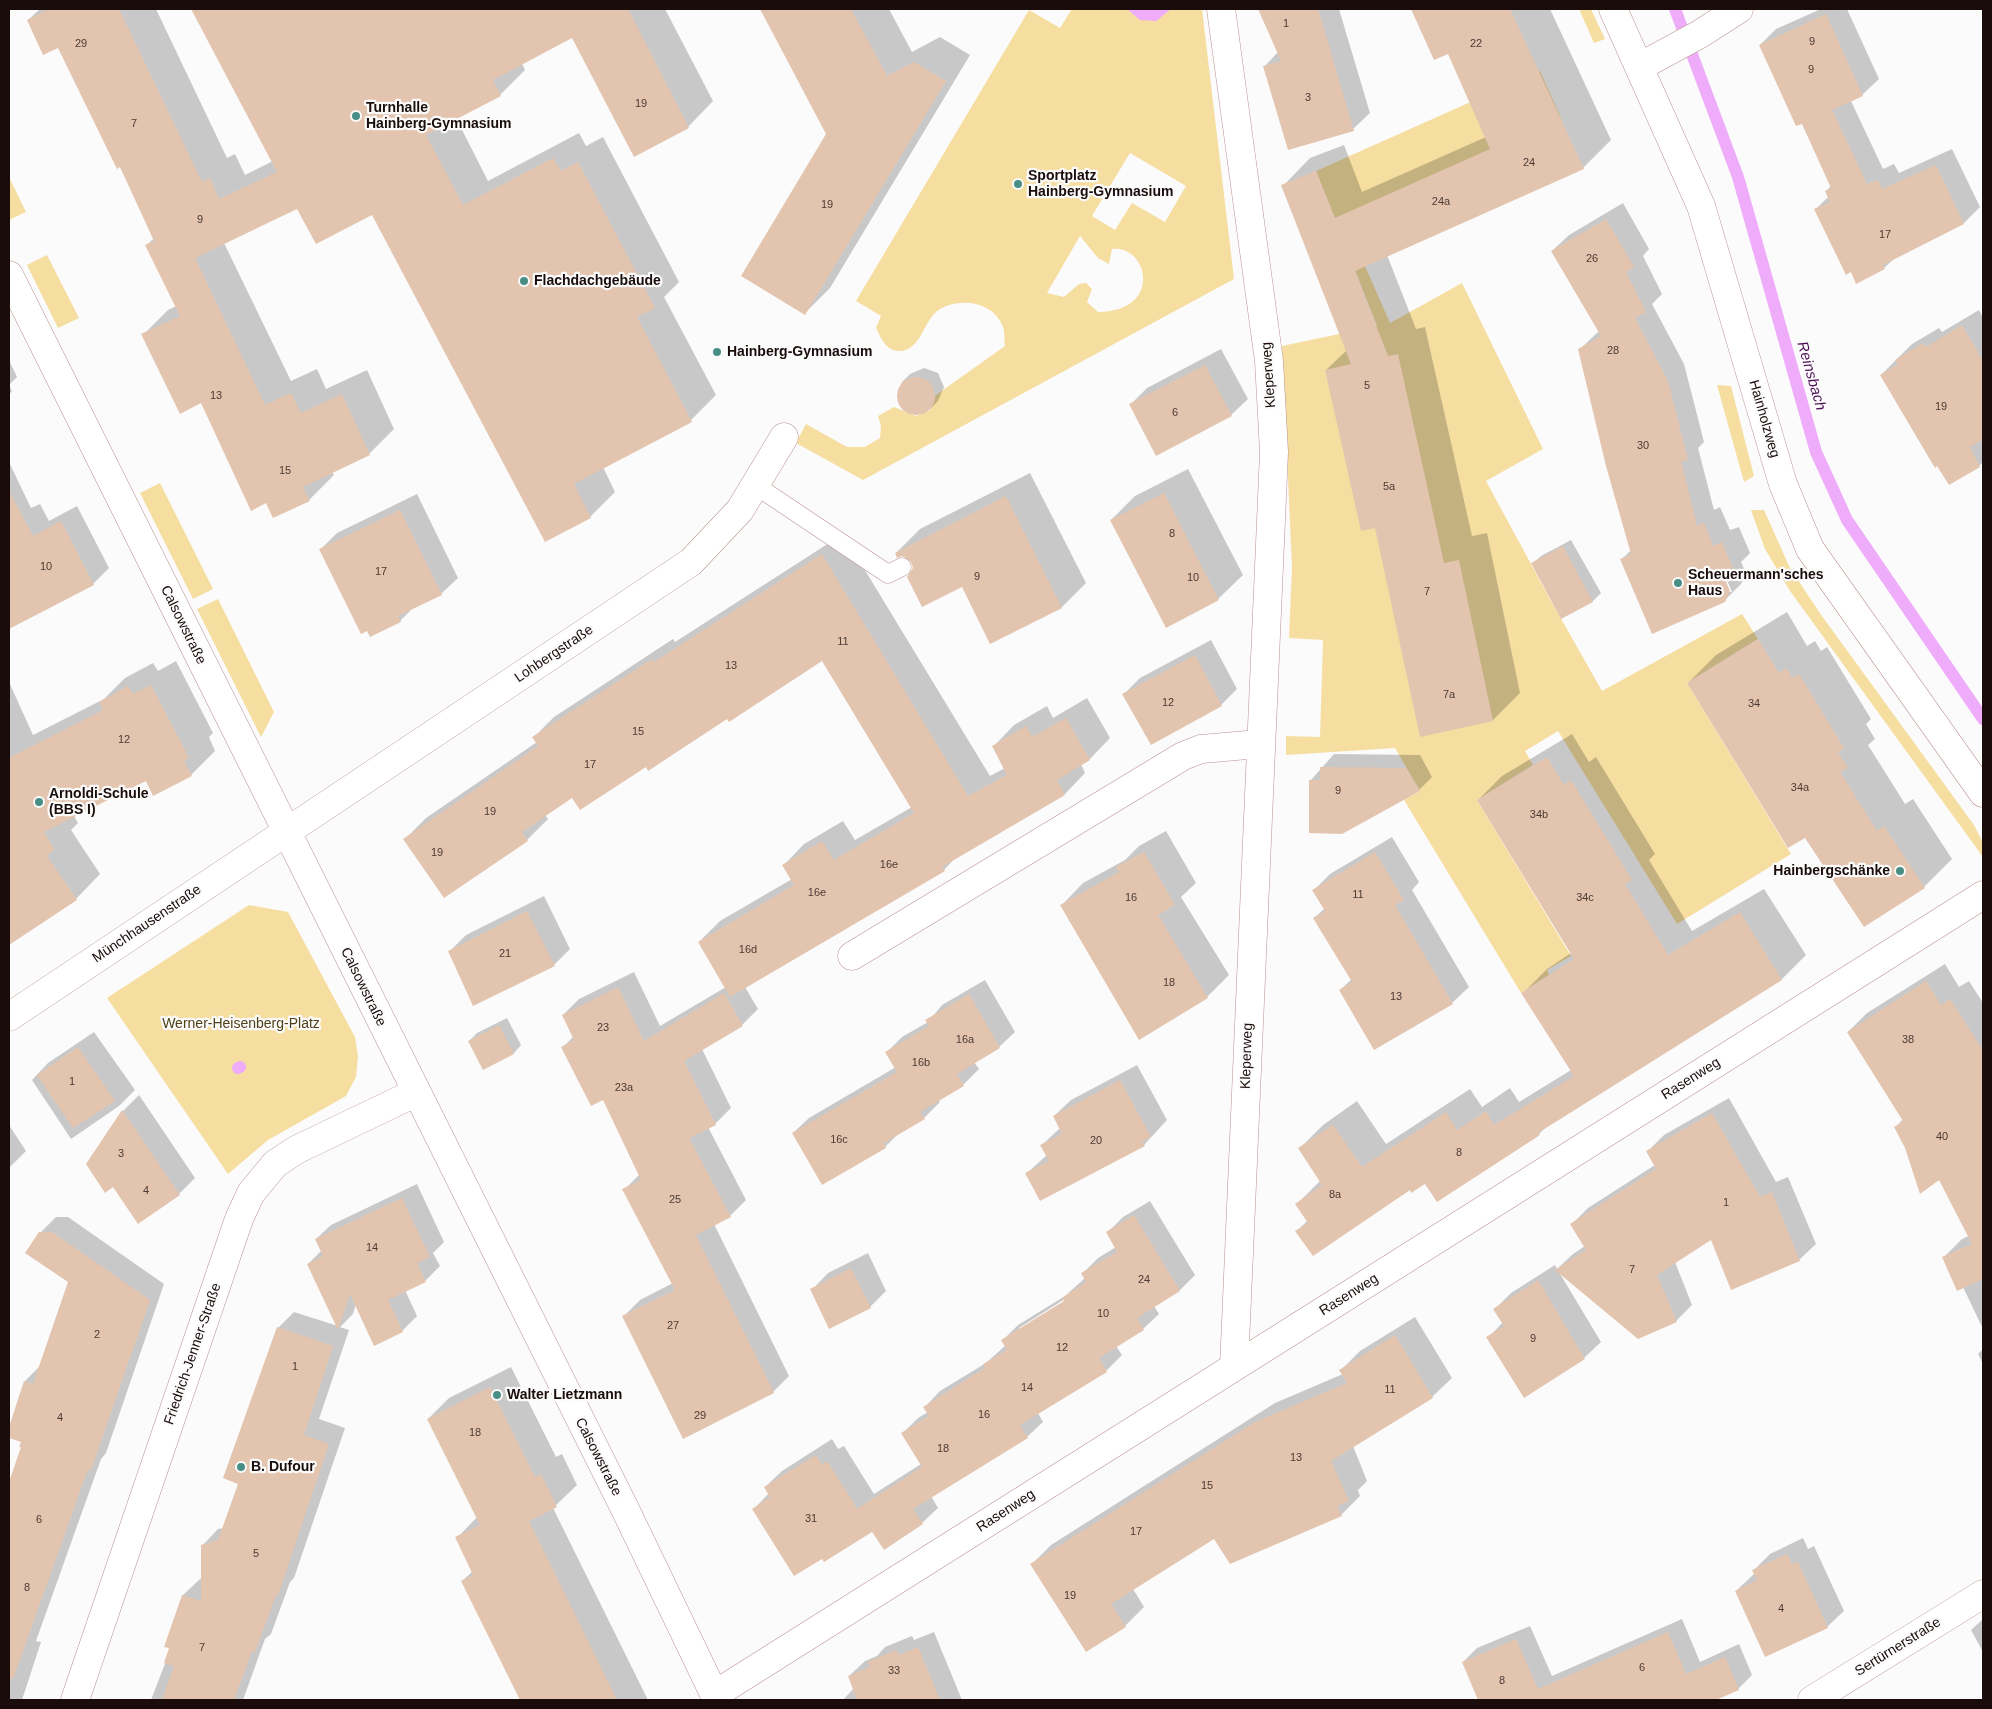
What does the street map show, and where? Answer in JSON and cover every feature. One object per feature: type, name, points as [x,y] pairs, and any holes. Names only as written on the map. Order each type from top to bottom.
[{"type":"street","name":"Kleperweg","points":[[1221,9],[1269,361],[1274,452],[1234,1367]]},
{"type":"street","name":"Hainholzweg","points":[[1613,9],[1641,66],[1701,206],[1783,484],[1795,518],[1810,549],[1983,793]]},
{"type":"street","points":[[1641,66],[1739,9]]},
{"type":"street","name":"Calsowstraße","points":[[9,275],[415,1093],[620,1500],[716,1698]]},
{"type":"street","name":"Lohbergstraße","points":[[286,832],[691,562],[740,510],[784,437]]},
{"type":"street","points":[[852,956],[1183,756],[1201,749],[1260,744]]},
{"type":"street","name":"Münchhausenstraße","points":[[9,1017],[286,832]]},
{"type":"street","name":"Rasenweg","points":[[716,1698],[1234,1367],[1983,895]]},
{"type":"street","name":"Friedrich-Jenner-Straße","points":[[75,1700],[239,1219],[251,1192],[275,1164],[296,1150],[415,1093]]},
{"type":"street","name":"Sertürnerstraße","points":[[1812,1700],[1983,1594]]},
{"type":"lane","points":[[755,485],[888,574],[902,567]]},
{"type":"green space","points":[[1072,9],[1202,9],[1234,279],[863,480],[796,443],[806,424],[847,447],[865,447],[880,438],[881,426],[878,416],[894,407],[916,416],[930,410],[936,395],[1005,346],[1004,329],[999,319],[992,312],[976,304],[957,303],[948,305],[934,314],[913,346],[907,350],[894,350],[884,343],[876,328],[881,316],[856,301],[1029,10],[1060,28]],"holes":[[[1130,153],[1186,186],[1165,222],[1132,203],[1115,230],[1092,216]],[[1080,236],[1098,258],[1109,264],[1112,249],[1125,251],[1135,257],[1141,267],[1143,279],[1141,291],[1133,302],[1119,309],[1098,312],[1087,302],[1092,289],[1086,283],[1079,284],[1064,297],[1047,293]]]},
{"type":"green space","points":[[1579,9],[1591,9],[1605,39],[1594,43]]},
{"type":"green space","points":[[1540,71],[1561,118],[1386,196],[1362,259],[1390,323],[1462,283],[1543,449],[1486,481],[1602,691],[1742,614],[1758,639],[1687,683],[1791,854],[1677,924],[1558,731],[1525,751],[1533,765],[1477,800],[1571,956],[1547,970],[1549,975],[1521,993],[1404,800],[1420,791],[1395,748],[1286,755],[1286,736],[1320,737],[1323,640],[1289,638],[1292,567],[1282,346],[1377,326],[1316,171]]},
{"type":"green space","points":[[9,177],[26,212],[9,220]]},
{"type":"green space","points":[[47,255],[79,318],[58,328],[27,265]]},
{"type":"green space","points":[[1717,385],[1731,386],[1754,476],[1744,482]]},
{"type":"green space","points":[[160,483],[213,589],[193,599],[140,493]]},
{"type":"green space","points":[[1751,510],[1764,510],[1789,566],[1819,612],[1974,825],[1983,843],[1983,857],[1790,591],[1765,549]]},
{"type":"green space","points":[[218,599],[274,712],[261,737],[197,609]]},
{"type":"green space","name":"Werner-Heisenberg-Platz","points":[[249,905],[288,912],[355,1037],[358,1056],[356,1077],[346,1096],[268,1140],[228,1174],[107,998]]},
{"type":"shaded area","points":[[1127,9],[1171,9],[1156,21],[1140,20]]},
{"type":"building","points":[[49,9],[119,9],[202,182],[210,178],[219,199],[277,172],[191,9],[628,9],[689,128],[634,157],[572,38],[493,80],[501,96],[426,135],[463,205],[553,158],[561,171],[578,162],[655,308],[637,317],[692,422],[574,484],[591,518],[545,542],[372,215],[316,244],[297,209],[195,258],[265,405],[291,393],[301,413],[342,394],[370,455],[303,487],[310,501],[273,518],[266,503],[251,511],[201,403],[180,414],[141,334],[180,316],[145,245],[154,241],[120,167],[117,169],[58,48],[43,55],[27,20]]},
{"type":"building","points":[[760,9],[851,9],[887,76],[914,62],[946,81],[805,315],[741,276],[826,134]]},
{"type":"building","points":[[1258,9],[1318,9],[1354,131],[1288,150],[1263,66],[1281,61]]},
{"type":"building","points":[[1411,9],[1510,9],[1584,169],[1355,271],[1388,356],[1398,354],[1444,563],[1459,560],[1493,721],[1420,737],[1375,528],[1361,531],[1325,370],[1351,364],[1281,185],[1316,171],[1335,218],[1490,149],[1448,54],[1434,60]]},
{"type":"building","points":[[1826,14],[1863,96],[1832,110],[1867,184],[1878,180],[1882,189],[1936,165],[1964,224],[1883,265],[1885,269],[1856,284],[1851,272],[1846,275],[1814,209],[1830,202],[1825,191],[1831,188],[1802,124],[1796,126],[1759,45]]},
{"type":"building","points":[[1606,219],[1634,267],[1626,272],[1646,312],[1635,318],[1668,381],[1688,460],[1681,461],[1697,526],[1704,523],[1713,546],[1722,542],[1734,571],[1723,575],[1730,591],[1725,602],[1652,634],[1620,559],[1631,554],[1606,466],[1578,349],[1601,336],[1551,251]]},
{"type":"building","points":[[1962,325],[1983,361],[1983,439],[1970,447],[1980,467],[1949,485],[1937,466],[1935,468],[1880,375],[1898,364],[1895,360],[1923,343],[1926,347]]},
{"type":"building","points":[[1205,365],[1232,416],[1156,456],[1129,404]]},
{"type":"building","points":[[916,377],[930,382],[935,396],[930,410],[916,415],[902,410],[897,396],[902,382]]},
{"type":"building","points":[[9,491],[33,536],[61,521],[94,585],[9,629]]},
{"type":"building","points":[[1164,493],[1219,600],[1166,628],[1110,520]]},
{"type":"building","points":[[1006,496],[1062,608],[990,644],[962,587],[922,607],[907,577],[913,568],[911,562],[903,556],[897,558],[895,553]]},
{"type":"building","points":[[400,510],[442,595],[398,616],[401,622],[370,637],[367,631],[361,634],[319,549]]},
{"type":"building","points":[[1563,546],[1593,602],[1561,619],[1531,563]]},
{"type":"building","points":[[822,554],[968,796],[1007,775],[992,746],[1026,726],[1032,737],[1066,718],[1090,760],[1057,780],[1065,795],[942,867],[945,871],[730,997],[698,942],[794,885],[782,865],[822,841],[834,860],[914,813],[822,661],[729,722],[727,719],[648,771],[646,767],[580,810],[572,798],[522,832],[528,841],[444,898],[403,839],[538,746],[532,737],[652,659],[654,662]]},
{"type":"building","points":[[1758,639],[1779,673],[1787,668],[1792,678],[1799,674],[1844,748],[1838,752],[1848,768],[1840,772],[1877,831],[1884,826],[1925,888],[1864,927],[1805,838],[1788,848],[1687,683]]},
{"type":"building","points":[[1195,655],[1222,706],[1151,745],[1122,694]]},
{"type":"building","points":[[151,685],[189,758],[184,761],[192,776],[153,796],[146,781],[44,832],[54,849],[47,856],[77,900],[9,945],[9,758],[103,710],[99,702],[128,686],[133,694]]},
{"type":"building","points":[[1547,757],[1564,785],[1571,780],[1632,880],[1625,884],[1668,955],[1740,912],[1782,980],[1538,1133],[1540,1135],[1437,1202],[1425,1184],[1411,1193],[1410,1190],[1313,1256],[1295,1231],[1308,1223],[1295,1204],[1322,1185],[1298,1148],[1333,1125],[1362,1167],[1446,1112],[1457,1130],[1486,1111],[1494,1125],[1574,1076],[1521,993],[1574,959],[1477,800]]},
{"type":"building","points":[[1320,767],[1406,768],[1420,791],[1342,834],[1309,833],[1309,780],[1320,780]]},
{"type":"building","points":[[1144,852],[1175,905],[1158,915],[1208,998],[1139,1040],[1060,905],[1119,872],[1116,867]]},
{"type":"building","points":[[1375,852],[1404,900],[1395,905],[1453,1004],[1374,1050],[1339,990],[1352,982],[1313,918],[1325,911],[1312,890]]},
{"type":"building","points":[[527,911],[555,966],[473,1006],[448,951]]},
{"type":"building","points":[[1926,981],[1941,1005],[1950,999],[1983,1050],[1983,1279],[1957,1291],[1942,1257],[1972,1244],[1939,1180],[1920,1194],[1905,1148],[1894,1127],[1903,1121],[1847,1032]]},
{"type":"building","points":[[618,987],[644,1041],[724,993],[743,1026],[684,1061],[716,1125],[689,1138],[731,1217],[696,1235],[774,1393],[683,1439],[622,1316],[675,1290],[622,1189],[641,1180],[603,1100],[591,1106],[561,1047],[574,1040],[562,1015]]},
{"type":"building","points":[[969,994],[1000,1048],[957,1074],[964,1086],[920,1112],[925,1119],[884,1143],[886,1148],[822,1185],[792,1133],[897,1072],[885,1052],[929,1026],[925,1020]]},
{"type":"building","points":[[499,1025],[514,1054],[483,1070],[468,1041]]},
{"type":"building","points":[[78,1047],[115,1101],[73,1128],[37,1075]]},
{"type":"building","points":[[1120,1080],[1151,1137],[1142,1142],[1145,1146],[1040,1201],[1025,1173],[1049,1161],[1040,1145],[1062,1134],[1053,1116]]},
{"type":"building","points":[[122,1110],[180,1195],[138,1224],[113,1187],[105,1193],[86,1164]]},
{"type":"building","points":[[1712,1113],[1760,1197],[1772,1192],[1800,1261],[1731,1290],[1711,1240],[1657,1275],[1677,1322],[1638,1339],[1555,1270],[1586,1250],[1570,1224],[1656,1169],[1646,1151]]},
{"type":"building","points":[[402,1198],[430,1257],[417,1263],[426,1282],[388,1300],[403,1332],[374,1346],[350,1294],[338,1330],[307,1264],[323,1256],[315,1239]]},
{"type":"building","points":[[1134,1215],[1180,1291],[1137,1318],[1144,1330],[1099,1358],[1107,1372],[1020,1425],[1028,1438],[913,1509],[923,1524],[884,1550],[857,1509],[922,1467],[901,1433],[929,1416],[923,1407],[985,1368],[983,1364],[1007,1350],[1001,1340],[1064,1301],[1062,1298],[1086,1282],[1081,1273],[1117,1252],[1106,1232]]},
{"type":"building","points":[[39,1232],[52,1232],[150,1300],[91,1470],[88,1469],[13,1679],[9,1678],[9,1482],[21,1442],[9,1438],[9,1427],[24,1381],[33,1384],[68,1282],[25,1253]]},
{"type":"building","points":[[851,1268],[871,1308],[829,1329],[810,1289]]},
{"type":"building","points":[[1538,1280],[1585,1359],[1524,1398],[1486,1337],[1504,1326],[1493,1309]]},
{"type":"building","points":[[277,1327],[333,1346],[304,1435],[329,1444],[278,1595],[276,1595],[255,1652],[252,1651],[234,1700],[162,1700],[174,1666],[164,1663],[169,1648],[164,1647],[182,1595],[201,1601],[201,1545],[218,1540],[238,1484],[223,1478]]},
{"type":"building","points":[[1395,1335],[1433,1398],[1331,1461],[1349,1501],[1337,1506],[1342,1516],[1230,1564],[1214,1539],[1111,1604],[1126,1627],[1086,1652],[1030,1564],[1255,1422],[1347,1383],[1339,1370]]},
{"type":"building","points":[[490,1387],[535,1477],[541,1474],[557,1507],[529,1521],[617,1700],[520,1700],[461,1581],[473,1575],[455,1537],[480,1525],[427,1419]]},
{"type":"building","points":[[816,1455],[822,1465],[827,1461],[872,1532],[824,1562],[822,1559],[794,1576],[752,1509],[770,1497],[764,1487]]},
{"type":"building","points":[[1787,1554],[1792,1564],[1798,1562],[1828,1628],[1765,1657],[1735,1591],[1757,1580],[1752,1570]]},
{"type":"building","points":[[1668,1632],[1686,1674],[1725,1657],[1739,1690],[1716,1700],[1478,1700],[1462,1662],[1516,1639],[1538,1689]]},
{"type":"building","points":[[918,1647],[940,1700],[857,1700],[848,1676],[870,1667],[868,1662],[896,1650],[899,1655]]},
{"type":"waterway","name":"Reinsbach","points":[[1675,9],[1738,177],[1816,452],[1847,520],[1983,719]]},
{"type":"place","name":"Turnhalle Hainberg-Gymnasium","points":[[356,116]]},
{"type":"place","name":"Sportplatz Hainberg-Gymnasium","points":[[1018,184]]},
{"type":"place","name":"Flachdachgebäude","points":[[524,281]]},
{"type":"place","name":"Hainberg-Gymnasium","points":[[717,352]]},
{"type":"place","name":"Scheuermann'sches Haus","points":[[1678,583]]},
{"type":"place","name":"Arnoldi-Schule (BBS I)","points":[[39,802]]},
{"type":"place","name":"Hainbergschänke","points":[[1900,871]]},
{"type":"place","name":"Walter Lietzmann","points":[[497,1395]]},
{"type":"place","name":"B. Dufour","points":[[241,1467]]}]
